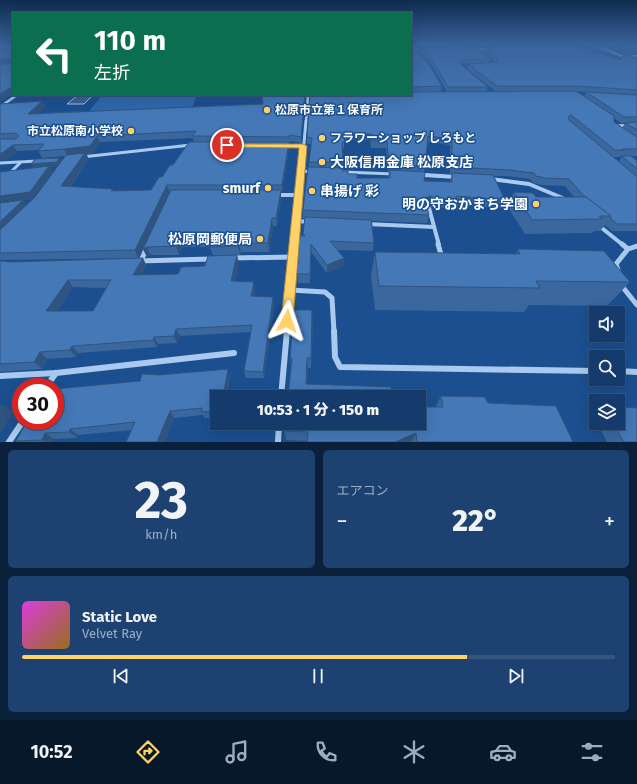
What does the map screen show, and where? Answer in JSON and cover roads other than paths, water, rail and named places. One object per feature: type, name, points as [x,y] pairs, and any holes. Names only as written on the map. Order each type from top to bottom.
[{"type":"street","points":[[0,107],[16,96]]},
{"type":"street","points":[[282,390],[308,96]]},
{"type":"street","points":[[613,120],[620,125]]},
{"type":"street","points":[[618,130],[612,126],[637,125]]},
{"type":"street","points":[[76,158],[194,145]]},
{"type":"street","points":[[275,146],[303,146]]},
{"type":"street","points":[[0,164],[40,161]]},
{"type":"street","points":[[15,174],[8,175],[20,162]]},
{"type":"street","points":[[301,171],[315,172]]},
{"type":"street","points":[[337,172],[396,174]]},
{"type":"street","points":[[412,175],[465,178]]},
{"type":"street","points":[[486,179],[506,180],[551,191],[570,202]]},
{"type":"street","points":[[275,195],[299,195]]},
{"type":"street","points":[[429,208],[442,258]]},
{"type":"street","points":[[592,219],[628,248]]},
{"type":"street","points":[[296,221],[319,222]]},
{"type":"street","points":[[358,224],[434,227]]},
{"type":"street","points":[[141,261],[150,240]]},
{"type":"street","points":[[637,246],[628,248],[616,264],[621,285],[637,305]]},
{"type":"street","points":[[225,258],[293,257]]},
{"type":"street","points":[[133,261],[217,259]]},
{"type":"street","points":[[290,290],[326,292],[332,298],[334,357],[340,367],[589,371]]},
{"type":"street","points":[[0,376],[56,373],[234,353]]},
{"type":"street","points":[[625,372],[637,372]]},
{"type":"street","points":[[52,378],[56,373]]},
{"type":"street","points":[[9,442],[17,430]]},
{"type":"street","points":[[278,442],[279,430]]},
{"type":"place","name":"松原市立第１保育所","points":[[267,110]]},
{"type":"place","name":"市立松原南小学校","points":[[131,131]]},
{"type":"place","name":"フラワーショップ しろもと","points":[[322,138]]},
{"type":"place","name":"大阪信用金庫 松原支店","points":[[322,162]]},
{"type":"place","name":"smurf","points":[[268,188]]},
{"type":"place","name":"串揚げ 彩","points":[[312,191]]},
{"type":"place","name":"明の守おかまち学園","points":[[536,204]]},
{"type":"place","name":"松原岡郵便局","points":[[260,239]]}]
